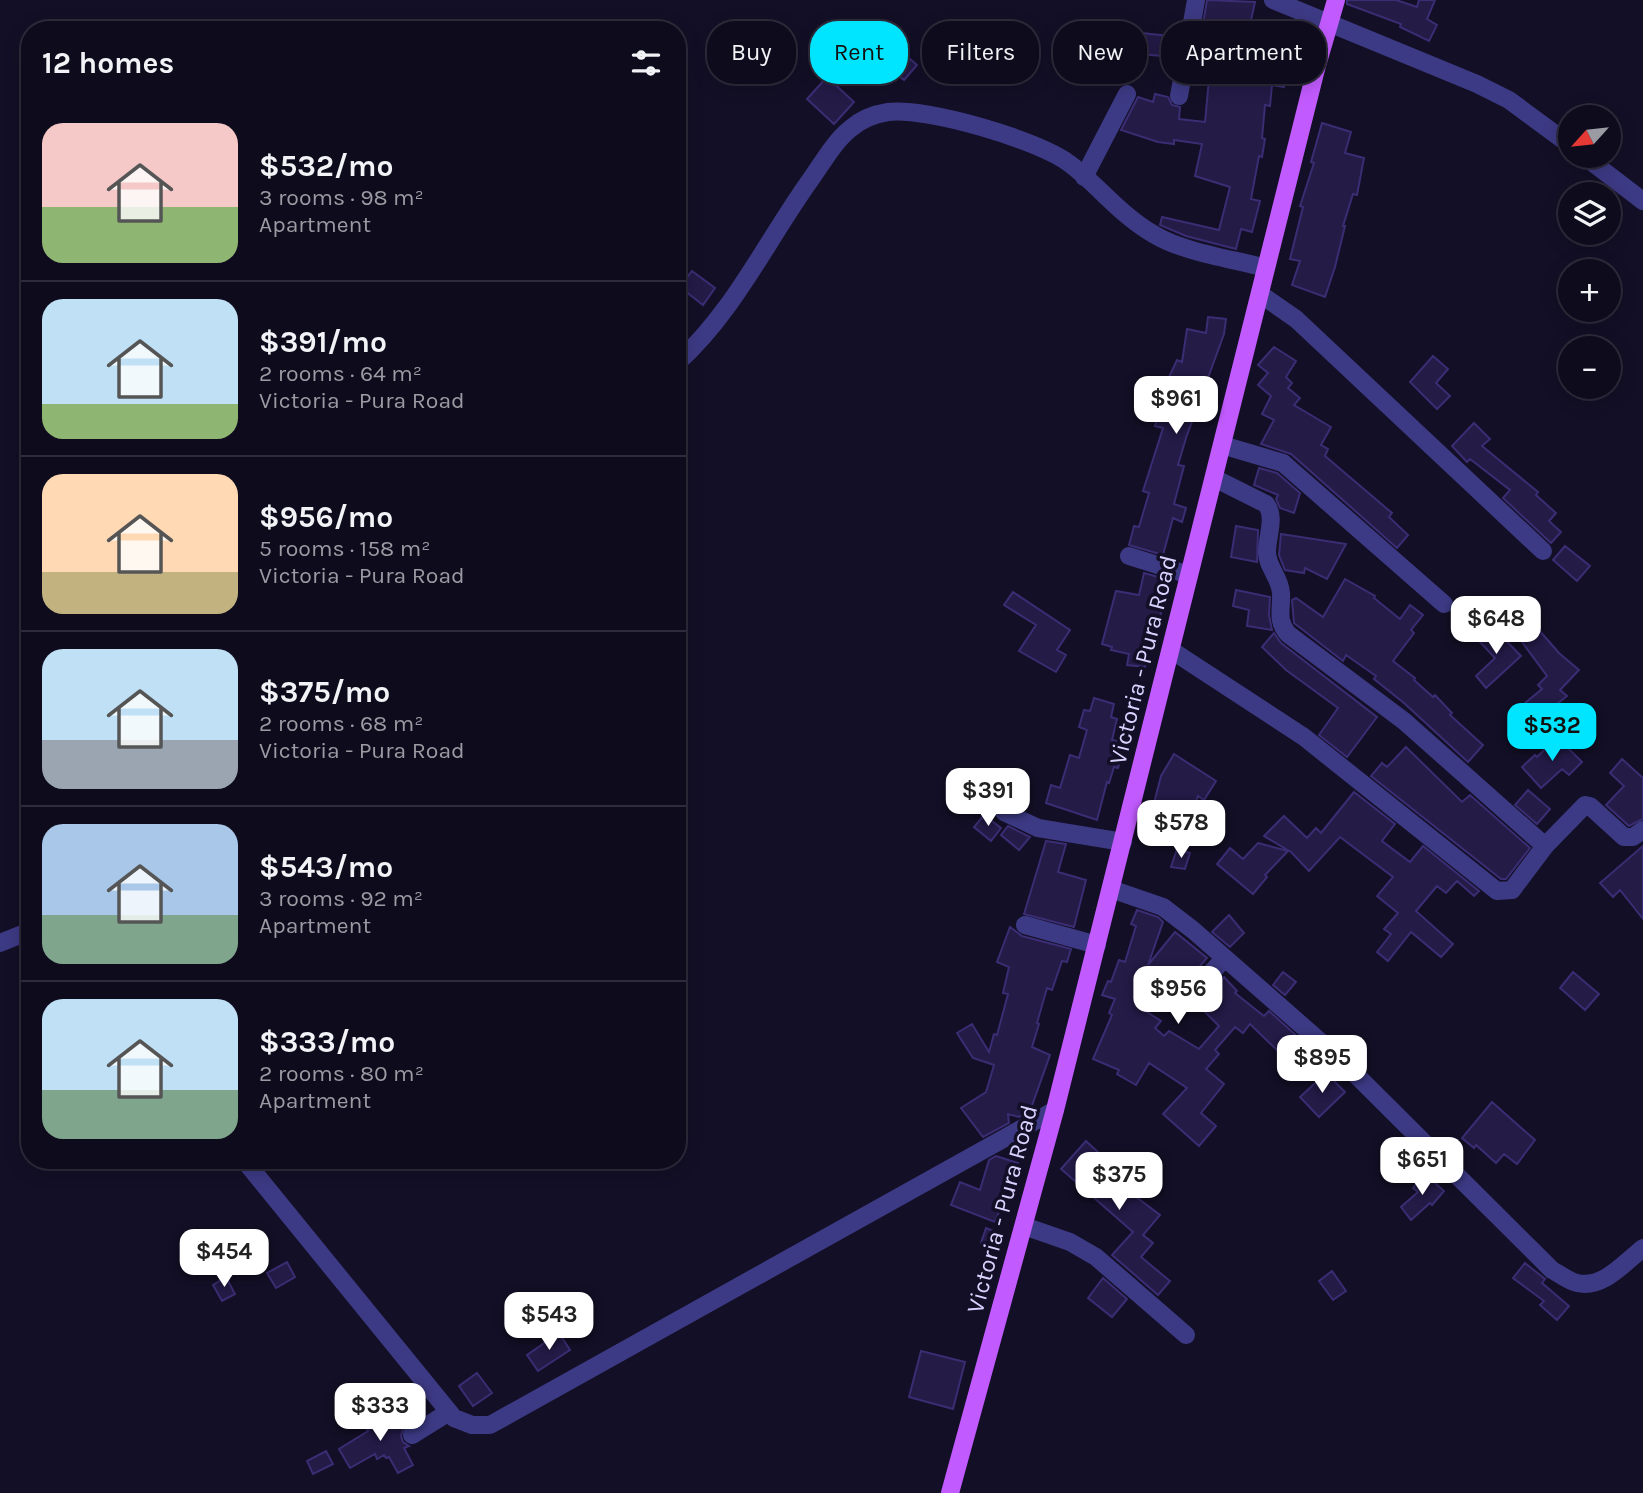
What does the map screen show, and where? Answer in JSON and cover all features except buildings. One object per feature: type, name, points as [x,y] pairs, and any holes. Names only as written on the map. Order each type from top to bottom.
[{"type":"main road","name":"Victoria - Pura Road","points":[[1326,34],[1333,1]]},
{"type":"main road","name":"Victoria - Pura Road","points":[[950,1493],[1055,1110],[1312,84]]},
{"type":"street","points":[[1179,96],[1196,0]]},
{"type":"street","points":[[1273,0],[1477,84],[1509,100],[1558,136]]},
{"type":"street","points":[[1084,177],[1127,94]]},
{"type":"street","points":[[686,354],[712,327],[752,270],[789,209],[834,146],[850,128],[866,118],[889,112],[923,114],[983,127],[1040,147],[1068,162],[1137,225],[1157,237],[1266,268]]},
{"type":"street","points":[[1600,168],[1643,201]]},
{"type":"street","points":[[1260,294],[1296,319],[1544,551]]},
{"type":"street","points":[[1222,444],[1283,463],[1444,604]]},
{"type":"street","points":[[1214,478],[1266,504],[1269,509],[1271,516],[1268,564],[1282,591],[1279,620],[1287,634],[1404,721],[1545,846]]},
{"type":"street","points":[[1129,556],[1189,575]]},
{"type":"street","points":[[1171,649],[1304,737],[1497,891],[1512,890],[1545,846],[1585,805],[1591,806],[1624,837],[1633,837],[1643,830]]},
{"type":"street","points":[[1004,812],[1038,828],[1122,842]]},
{"type":"street","points":[[1111,889],[1163,907],[1225,958],[1339,1058],[1552,1270],[1574,1282],[1592,1284],[1608,1277],[1643,1248]]},
{"type":"street","points":[[1025,925],[1097,945]]},
{"type":"street","points":[[0,943],[21,935]]},
{"type":"street","points":[[1188,997],[1225,958]]},
{"type":"street","points":[[251,1169],[454,1418],[472,1425],[490,1425],[1055,1110]]},
{"type":"street","points":[[1024,1226],[1070,1242],[1096,1256],[1186,1335]]},
{"type":"street","points":[[412,1435],[449,1412]]}]
